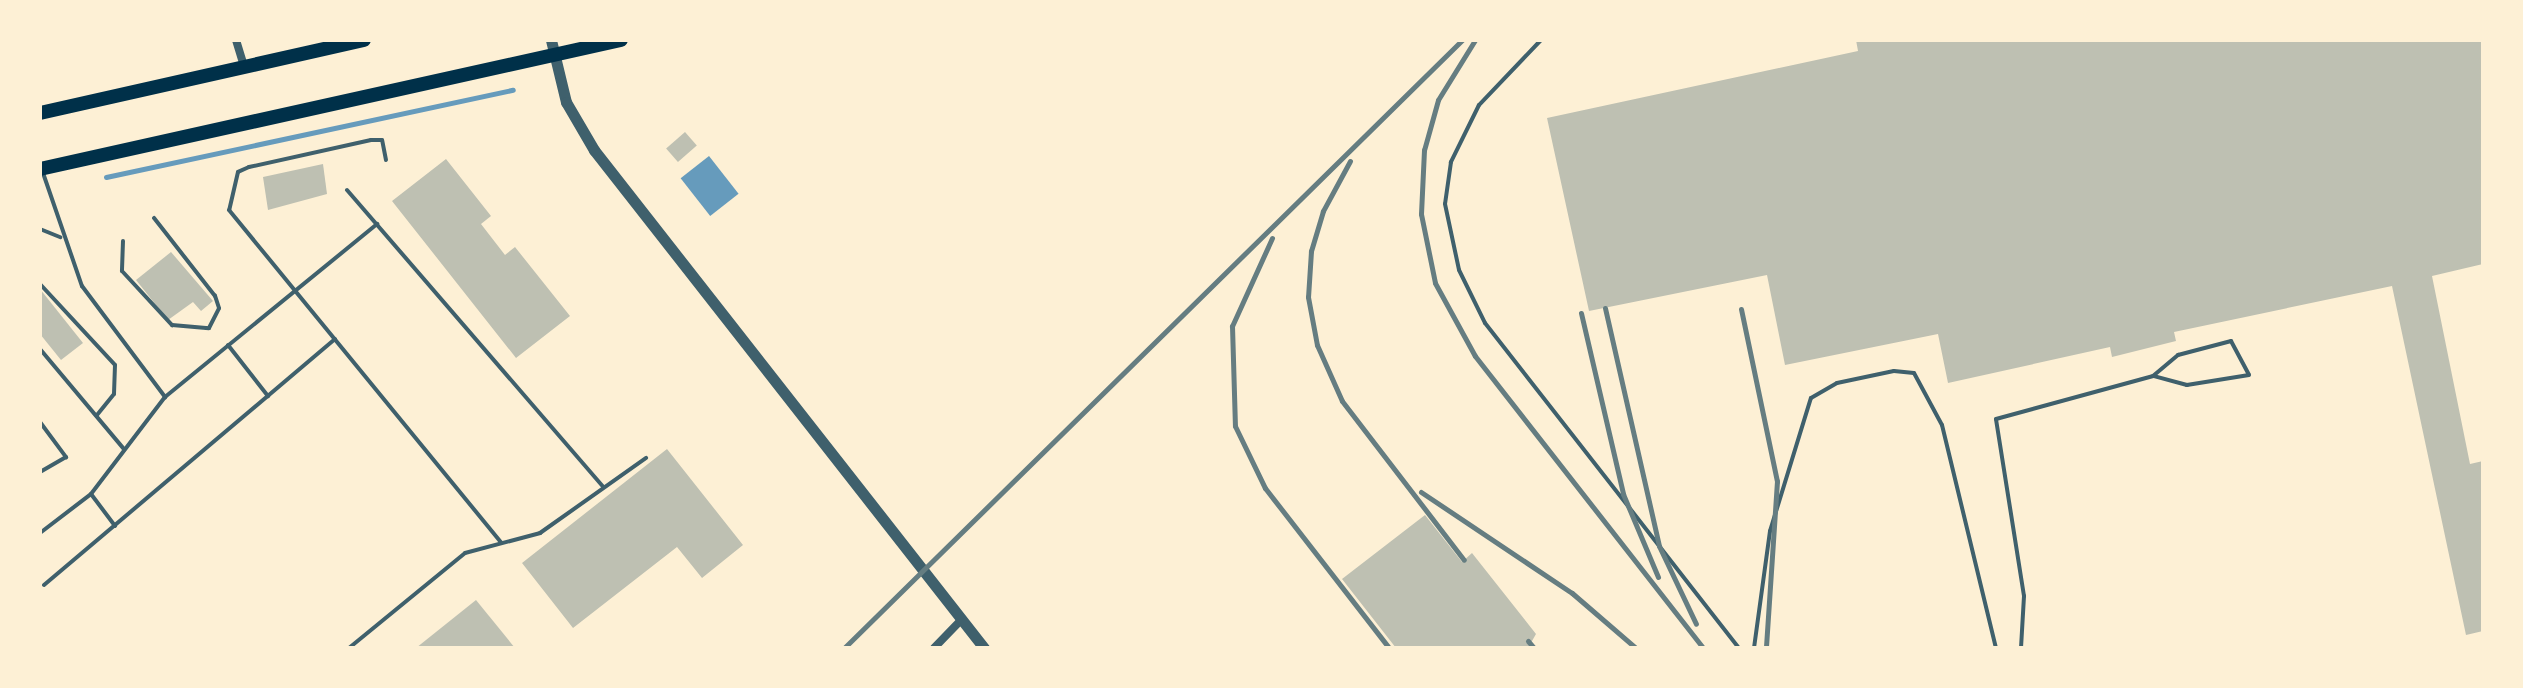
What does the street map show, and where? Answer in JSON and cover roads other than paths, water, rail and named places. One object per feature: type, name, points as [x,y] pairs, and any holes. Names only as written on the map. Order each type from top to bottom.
[{"type":"highway","points":[[40,113],[364,40]]},
{"type":"highway","points":[[41,167],[553,47],[621,40]]},
{"type":"street","points":[[236,40],[244,67]]},
{"type":"street","points":[[553,47],[566,102],[587,141],[984,648]]},
{"type":"street","points":[[934,648],[961,620]]},
{"type":"lane","points":[[1541,40],[1479,105],[1451,162],[1445,204],[1459,270],[1485,323],[1739,648]]},
{"type":"lane","points":[[386,160],[382,140],[371,140],[249,167],[238,172],[229,210],[501,542]]},
{"type":"lane","points":[[41,167],[60,237],[95,308],[165,397]]},
{"type":"lane","points":[[347,190],[603,487]]},
{"type":"lane","points":[[123,241],[122,271],[172,325],[209,328],[219,308],[215,296],[154,218]]},
{"type":"lane","points":[[40,533],[91,494],[165,397],[377,224]]},
{"type":"lane","points":[[40,229],[60,237]]},
{"type":"lane","points":[[40,284],[115,365],[114,394],[96,416]]},
{"type":"lane","points":[[44,585],[335,339]]},
{"type":"lane","points":[[2021,648],[2024,596],[1996,419],[2153,376],[2178,355],[2231,341],[2249,375],[2187,385],[2153,376]]},
{"type":"lane","points":[[228,345],[268,396]]},
{"type":"lane","points":[[40,349],[124,449]]},
{"type":"lane","points":[[1754,648],[1776,507],[1811,398],[1837,383],[1894,371],[1914,373],[1942,425],[1996,648]]},
{"type":"lane","points":[[40,422],[66,457],[40,472]]},
{"type":"lane","points":[[349,648],[465,553],[540,533],[646,458]]},
{"type":"lane","points":[[91,494],[115,526]]},
{"type":"water","points":[[709,156],[739,194],[710,216],[681,178]]},
{"type":"waterway","points":[[106,177],[513,90]]},
{"type":"railway","points":[[844,648],[1462,40]]},
{"type":"railway","points":[[1475,40],[1438,100],[1424,150],[1421,214],[1435,283],[1475,356],[1703,648]]},
{"type":"railway","points":[[1350,161],[1323,211],[1311,251],[1308,297],[1317,345],[1342,401],[1464,560]]},
{"type":"railway","points":[[1272,238],[1232,326],[1235,426],[1265,488],[1389,648]]},
{"type":"railway","points":[[1605,308],[1659,546],[1696,624]]},
{"type":"railway","points":[[1741,309],[1777,481],[1766,648]]},
{"type":"railway","points":[[1581,313],[1623,494],[1658,577]]},
{"type":"railway","points":[[1421,492],[1572,593],[1636,648]]},
{"type":"railway","points":[[1528,641],[1534,648]]}]
